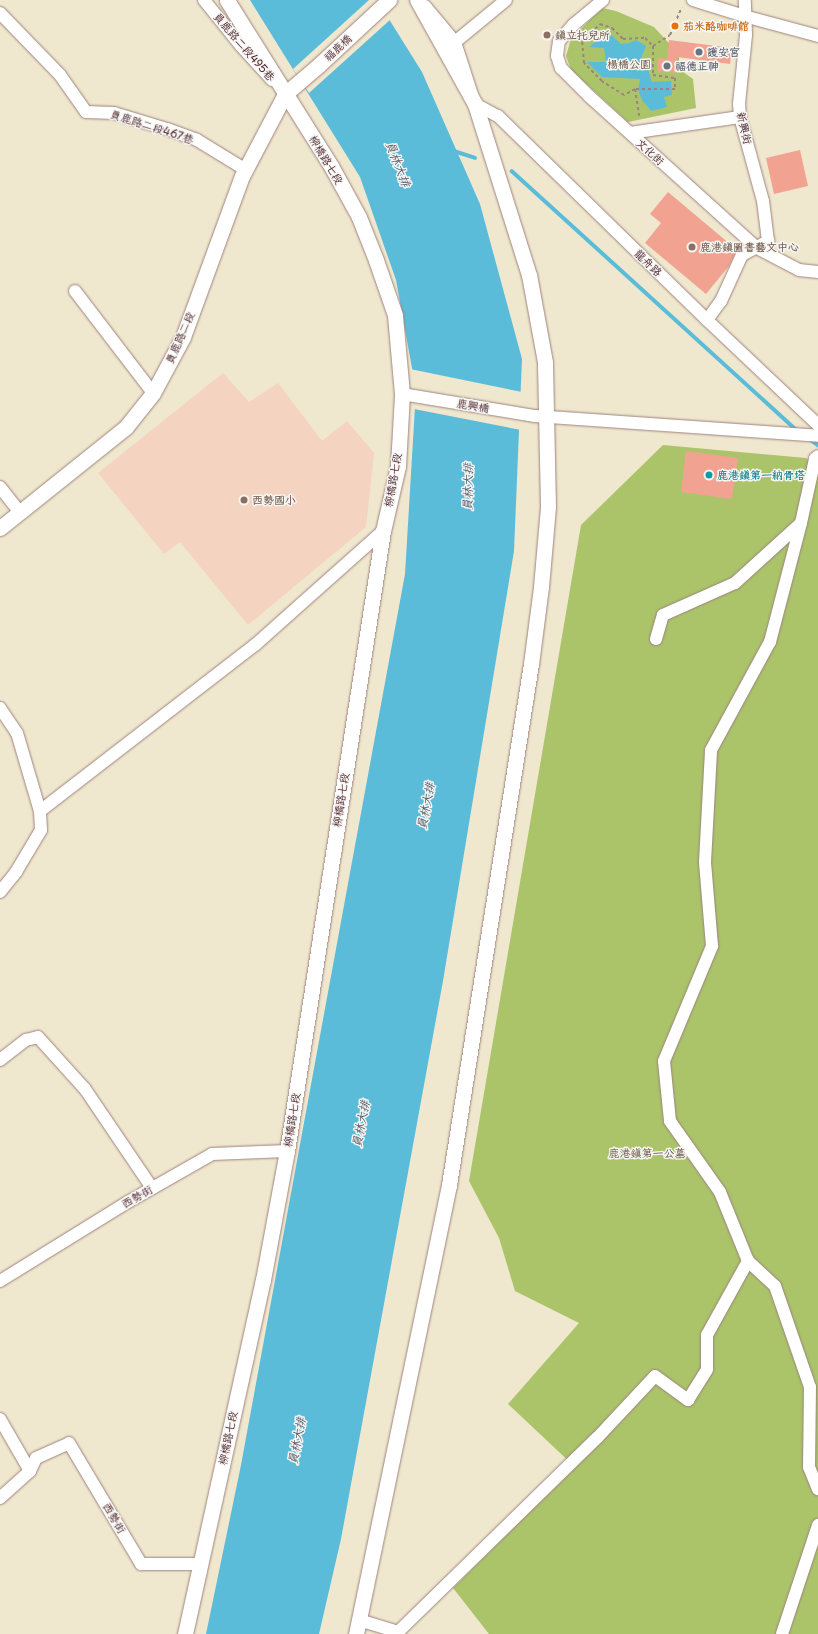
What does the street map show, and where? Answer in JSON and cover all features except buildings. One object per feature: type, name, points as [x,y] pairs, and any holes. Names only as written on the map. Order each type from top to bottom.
[{"type":"main road","name":"柳橋路七段","points":[[185,1634],[263,1280],[287,1151],[383,531],[398,466],[407,395],[395,314],[359,217],[331,166],[227,0]]},
{"type":"main road","name":"福鹿橋","points":[[285,94],[389,0]]},
{"type":"main road","points":[[358,1627],[449,1186],[529,672],[541,587],[548,507],[540,417],[545,362],[529,275],[475,104],[416,0]]},
{"type":"main road","name":"員鹿路二段","points":[[0,528],[126,427],[154,393],[183,337],[246,170],[285,94]]},
{"type":"street","name":"員鹿路二段495巷","points":[[204,0],[241,46],[285,94]]},
{"type":"street","points":[[421,0],[455,42],[475,104]]},
{"type":"street","points":[[455,42],[506,0]]},
{"type":"street","name":"文化街","points":[[603,0],[574,24],[559,41],[557,56],[561,68],[630,133],[757,248],[799,270],[818,272]]},
{"type":"street","points":[[693,0],[744,16],[818,36]]},
{"type":"street","name":"新興街","points":[[745,0],[744,16],[746,35],[740,82],[740,117],[763,201],[768,241],[757,248]]},
{"type":"street","name":"員鹿路二段467巷","points":[[0,13],[60,75],[86,112],[114,113],[167,129],[197,140],[246,170]]},
{"type":"street","name":"龍舟路","points":[[475,104],[498,116],[707,320],[818,425]]},
{"type":"street","points":[[630,133],[740,117]]},
{"type":"street","points":[[707,320],[721,301],[742,255],[757,248]]},
{"type":"street","points":[[75,291],[154,393]]},
{"type":"street","name":"鹿興橋","points":[[407,395],[540,417],[818,436]]},
{"type":"street","points":[[818,456],[815,459],[801,523],[770,642],[711,750],[705,862],[712,946],[664,1061],[670,1121],[720,1192],[748,1261],[775,1286],[791,1330],[810,1387],[814,1431],[809,1467],[814,1469],[818,1489]]},
{"type":"street","points":[[0,487],[20,513]]},
{"type":"street","points":[[656,639],[663,615],[735,583],[801,523]]},
{"type":"street","points":[[40,811],[255,645],[383,531]]},
{"type":"street","points":[[0,708],[17,733],[40,811],[41,830],[16,872],[0,892]]},
{"type":"street","points":[[0,1060],[26,1040],[38,1037],[85,1089],[152,1188]]},
{"type":"street","name":"西勢街","points":[[0,1281],[152,1188],[212,1154],[287,1151]]},
{"type":"street","points":[[358,1627],[398,1633],[598,1437],[655,1376],[688,1400],[707,1369],[707,1334],[748,1261]]},
{"type":"street","points":[[0,1419],[30,1471]]},
{"type":"street","name":"西勢街","points":[[0,1498],[30,1471],[36,1458],[69,1443],[141,1564],[200,1564]]},
{"type":"street","points":[[782,1634],[818,1525]]},
{"type":"path","points":[[653,46],[670,35],[685,0]]},
{"type":"path","points":[[600,24],[612,28],[623,39],[645,38],[653,46],[653,75],[674,78],[675,89],[635,89],[624,95],[602,81],[584,63],[582,41],[600,24]]},
{"type":"path","points":[[635,89],[643,131]]},
{"type":"shaded area","name":"西勢國小","points":[[223,373],[249,402],[278,383],[322,441],[347,421],[374,453],[366,527],[248,625],[180,542],[164,554],[98,473]]},
{"type":"green space","name":"楊橋公園","points":[[602,8],[616,11],[654,27],[679,54],[679,69],[693,79],[696,108],[628,122],[571,70],[566,56],[571,39]]},
{"type":"green space","name":"鹿港鎮第一公墓","points":[[663,445],[806,458],[818,468],[818,1634],[489,1634],[453,1588],[575,1467],[508,1404],[579,1323],[515,1291],[499,1238],[469,1181],[581,525]]},
{"type":"water","name":"員林大排","points":[[250,0],[377,0],[422,72],[480,204],[522,359],[514,551],[443,981],[341,1539],[319,1634],[206,1634],[241,1465],[405,574],[416,390],[396,280],[360,177]]},
{"type":"water","points":[[608,32],[621,44],[636,40],[646,46],[641,59],[644,70],[648,70],[652,82],[671,81],[672,95],[664,97],[667,107],[651,111],[642,100],[638,90],[640,79],[602,77],[587,62],[606,62],[604,48],[589,47]]},
{"type":"pier","points":[[369,0],[379,0],[391,19],[309,93],[293,69]]},
{"type":"pier","points":[[410,369],[522,392],[521,430],[414,409],[414,390]]},
{"type":"waterway","points":[[454,151],[475,158]]},
{"type":"waterway","points":[[512,171],[799,432]]},
{"type":"waterway","points":[[811,440],[818,445]]},
{"type":"place","name":"茄米酪咖啡館","points":[[675,26]]},
{"type":"place","name":"鎮立托兒所","points":[[547,35]]},
{"type":"place","name":"護安宮","points":[[699,52]]},
{"type":"place","name":"福德正神","points":[[667,66]]},
{"type":"place","name":"鹿港鎮圖書藝文中心","points":[[692,247]]},
{"type":"place","name":"鹿港鎮第一納骨塔","points":[[709,475]]},
{"type":"place","name":"西勢國小","points":[[244,500]]}]
